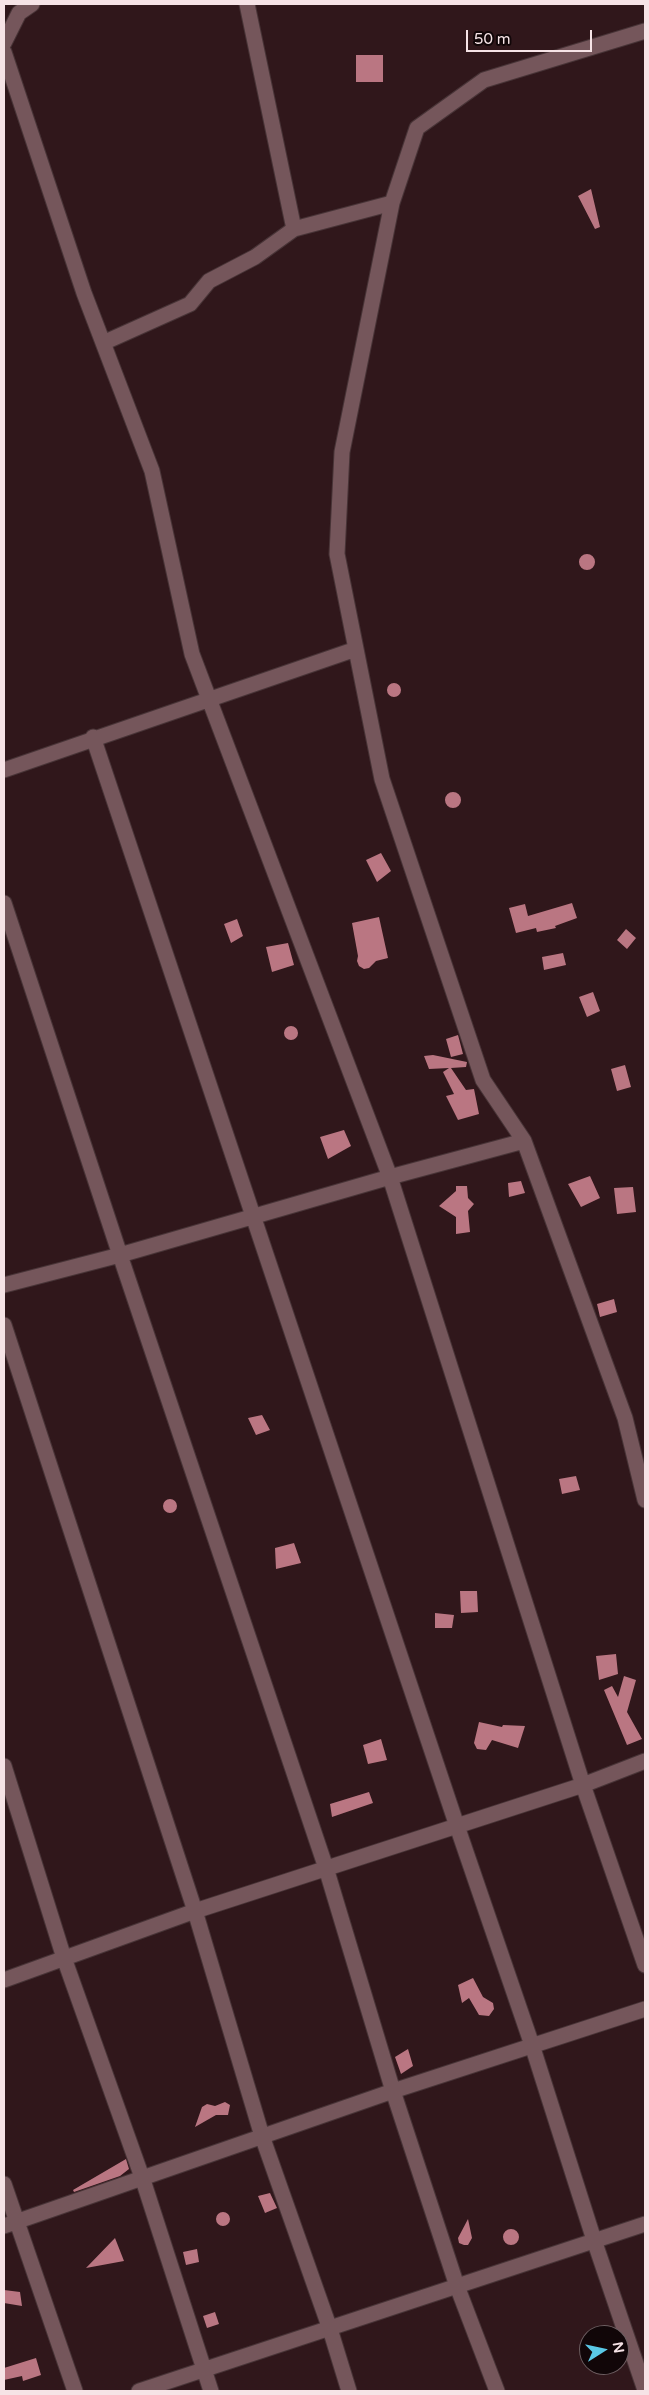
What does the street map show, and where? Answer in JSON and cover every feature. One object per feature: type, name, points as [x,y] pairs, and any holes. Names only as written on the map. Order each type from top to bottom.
[{"type":"street","points":[[4,43],[19,13],[32,4]]},
{"type":"street","points":[[246,4],[294,229]]},
{"type":"street","points":[[645,30],[484,80],[417,128],[392,203],[342,452],[337,554],[382,779],[483,1080],[524,1141],[625,1418],[645,1500]]},
{"type":"street","points":[[4,52],[103,343],[152,471],[192,654],[207,699],[390,1176],[583,1785],[645,1965]]},
{"type":"street","points":[[103,343],[190,304],[210,281],[255,257],[294,229],[392,203]]},
{"type":"street","points":[[4,770],[93,737],[356,649]]},
{"type":"street","points":[[93,737],[532,2045],[594,2240],[645,2390]]},
{"type":"street","points":[[4,903],[326,1868],[393,2092],[457,2286],[497,2391]]},
{"type":"street","points":[[4,1285],[120,1255],[390,1176],[524,1141]]},
{"type":"street","points":[[4,1325],[195,1911],[262,2136],[330,2329],[349,2391]]},
{"type":"street","points":[[4,1980],[195,1911],[583,1785],[645,1762]]},
{"type":"street","points":[[4,1766],[64,1958],[142,2180],[211,2391]]},
{"type":"street","points":[[11,2224],[142,2180],[262,2136],[645,2009]]},
{"type":"street","points":[[4,2184],[11,2224],[75,2391]]},
{"type":"street","points":[[139,2391],[645,2224]]},
{"type":"building","points":[[356,55],[383,55],[383,82],[356,82]]},
{"type":"building","points":[[591,189],[600,227],[595,229],[578,196]]},
{"type":"building","points":[[587,554],[593,556],[595,562],[593,568],[587,570],[581,568],[579,562],[581,556]]},
{"type":"building","points":[[394,683],[399,685],[401,690],[399,695],[394,697],[389,695],[387,690],[389,685]]},
{"type":"building","points":[[450,792],[456,792],[461,797],[459,806],[450,808],[445,803],[445,797]]},
{"type":"building","points":[[381,853],[391,871],[377,882],[366,860]]},
{"type":"building","points":[[572,903],[577,918],[555,926],[556,928],[537,932],[536,928],[516,933],[509,908],[525,904],[528,916]]},
{"type":"building","points":[[379,917],[388,958],[376,961],[369,968],[364,969],[359,966],[357,961],[358,956],[352,923]]},
{"type":"building","points":[[237,919],[243,936],[231,943],[224,924]]},
{"type":"building","points":[[626,929],[636,938],[627,949],[617,940]]},
{"type":"building","points":[[288,943],[294,965],[272,972],[266,947]]},
{"type":"building","points":[[563,953],[566,965],[544,970],[542,957]]},
{"type":"building","points":[[593,992],[600,1011],[587,1017],[579,997]]},
{"type":"building","points":[[288,1026],[294,1026],[298,1033],[294,1040],[288,1040],[284,1036],[284,1030]]},
{"type":"building","points":[[458,1035],[463,1054],[451,1057],[446,1039]]},
{"type":"building","points":[[433,1055],[467,1062],[466,1067],[451,1068],[466,1090],[474,1089],[479,1114],[458,1120],[446,1096],[454,1094],[443,1072],[449,1068],[429,1069],[424,1056]]},
{"type":"building","points":[[625,1065],[631,1087],[617,1091],[611,1069]]},
{"type":"building","points":[[344,1130],[351,1146],[328,1159],[320,1137]]},
{"type":"building","points":[[590,1176],[600,1198],[581,1207],[568,1184]]},
{"type":"building","points":[[521,1181],[525,1193],[509,1197],[508,1183]]},
{"type":"building","points":[[456,1186],[467,1186],[468,1198],[474,1204],[468,1211],[470,1232],[456,1234],[456,1217],[439,1206],[456,1191]]},
{"type":"building","points":[[633,1187],[636,1212],[617,1214],[614,1188]]},
{"type":"building","points":[[614,1299],[617,1312],[600,1317],[597,1304]]},
{"type":"building","points":[[262,1415],[270,1430],[256,1435],[248,1418]]},
{"type":"building","points":[[576,1476],[580,1490],[562,1494],[559,1479]]},
{"type":"building","points":[[167,1499],[173,1499],[177,1506],[173,1513],[167,1513],[163,1509],[163,1503]]},
{"type":"building","points":[[294,1543],[301,1563],[276,1569],[275,1548]]},
{"type":"building","points":[[460,1591],[477,1591],[478,1612],[461,1613]]},
{"type":"building","points":[[435,1613],[454,1615],[452,1628],[435,1628]]},
{"type":"building","points":[[616,1654],[618,1674],[599,1680],[596,1656]]},
{"type":"building","points":[[624,1676],[636,1680],[627,1712],[642,1739],[627,1745],[604,1690],[612,1686],[618,1697]]},
{"type":"building","points":[[479,1722],[502,1727],[503,1725],[525,1726],[518,1748],[492,1740],[486,1750],[477,1749],[474,1743]]},
{"type":"building","points":[[381,1739],[387,1760],[368,1764],[363,1745]]},
{"type":"building","points":[[369,1792],[373,1803],[332,1817],[330,1804]]},
{"type":"building","points":[[473,1978],[483,1997],[493,2003],[494,2009],[489,2016],[479,2015],[469,1998],[462,2003],[458,1985]]},
{"type":"building","points":[[408,2049],[413,2066],[401,2074],[395,2057]]},
{"type":"building","points":[[225,2102],[230,2105],[228,2115],[216,2115],[195,2127],[202,2107],[207,2104],[215,2106]]},
{"type":"building","points":[[126,2159],[129,2169],[120,2176],[74,2192],[73,2190]]},
{"type":"building","points":[[270,2193],[277,2208],[265,2213],[258,2196]]},
{"type":"building","points":[[223,2212],[228,2214],[230,2219],[228,2224],[223,2226],[218,2224],[216,2219],[218,2214]]},
{"type":"building","points":[[468,2219],[472,2238],[468,2245],[464,2245],[459,2243],[458,2238]]},
{"type":"building","points":[[511,2229],[519,2237],[511,2245],[503,2237]]},
{"type":"building","points":[[115,2238],[124,2261],[86,2268]]},
{"type":"building","points":[[197,2249],[199,2262],[186,2265],[183,2252]]},
{"type":"building","points":[[4,2290],[20,2292],[22,2306],[4,2303]]},
{"type":"building","points":[[215,2312],[219,2324],[207,2328],[203,2316]]},
{"type":"building","points":[[36,2358],[41,2375],[23,2381],[22,2376],[4,2380],[4,2368]]}]
